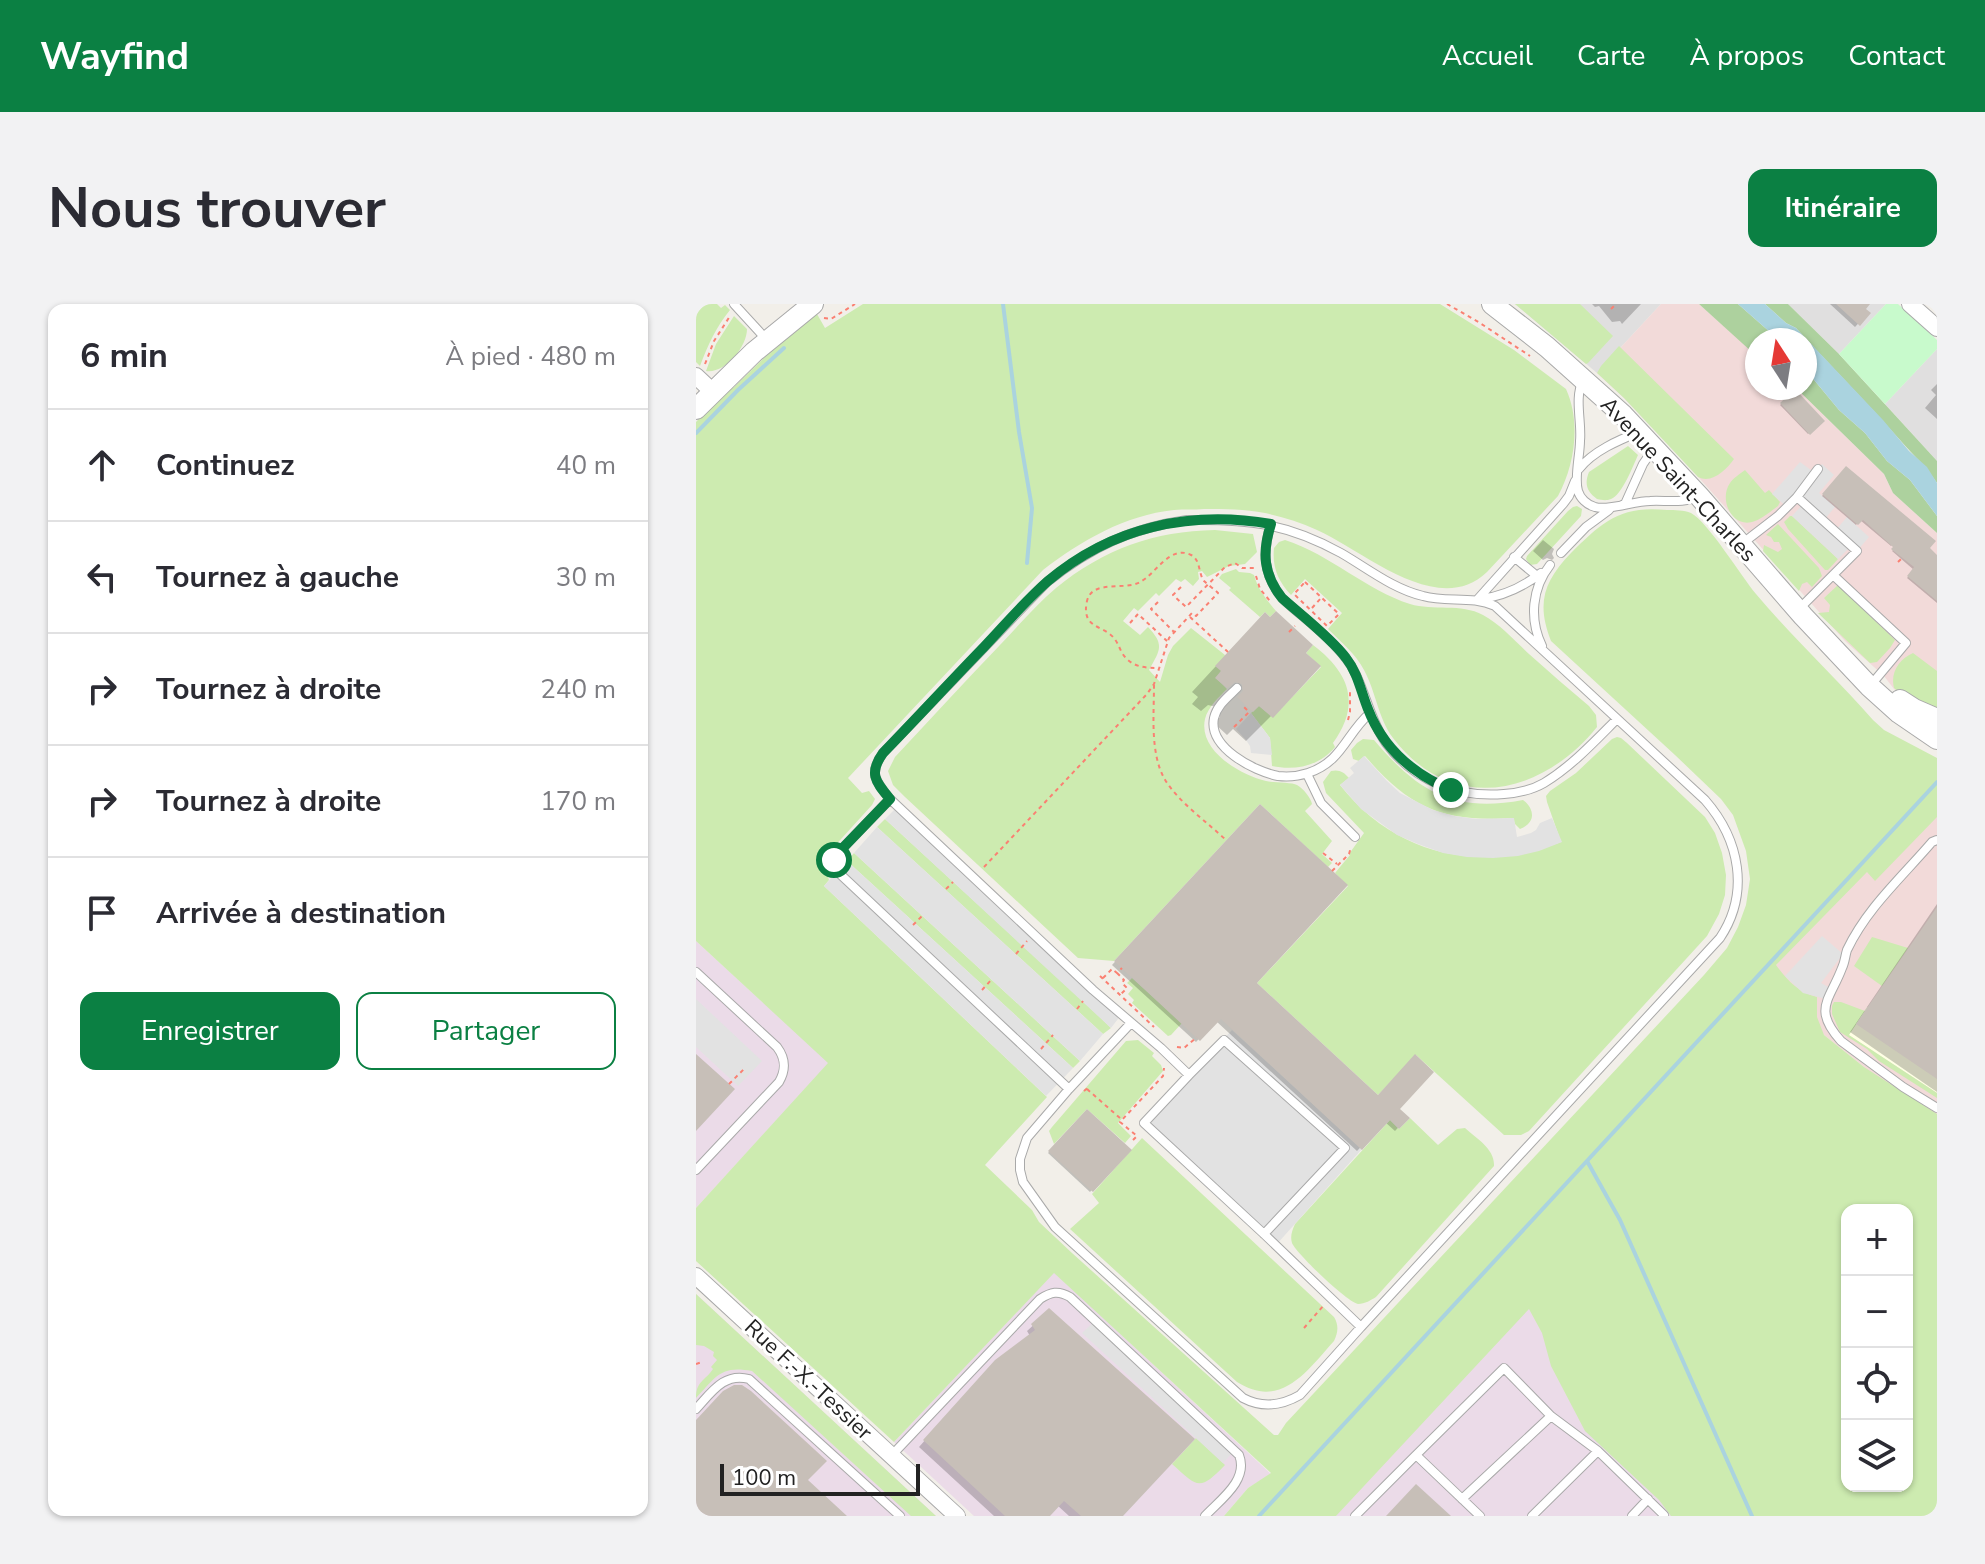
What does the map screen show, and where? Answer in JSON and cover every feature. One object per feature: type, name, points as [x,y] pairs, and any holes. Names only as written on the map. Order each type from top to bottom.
[{"type":"street","name":"Avenue Saint-Charles","points":[[1492,304],[1538,340],[1639,431],[1798,610],[1854,668],[1899,713],[1937,739]]},
{"type":"street","points":[[1910,304],[1937,328]]},
{"type":"street","points":[[696,409],[768,340],[817,308]]},
{"type":"street","points":[[700,372],[713,392]]},
{"type":"street","name":"Avenue Saint-Charles","points":[[1871,684],[1937,719]]},
{"type":"street","name":"Rue F.-X.-Tessier","points":[[696,1276],[957,1516]]},
{"type":"lane","points":[[733,308],[768,340]]},
{"type":"lane","points":[[1583,379],[1578,393],[1581,438],[1577,488],[1585,502],[1601,509],[1644,501],[1686,501],[1699,496]]},
{"type":"lane","points":[[1477,600],[1569,496],[1578,470],[1584,463],[1639,431]]},
{"type":"lane","points":[[1561,553],[1602,513],[1625,504],[1643,464],[1655,447]]},
{"type":"lane","points":[[1741,545],[1778,516],[1818,469]]},
{"type":"lane","points":[[1797,497],[1857,551],[1798,610]]},
{"type":"lane","points":[[1189,1075],[1083,981],[890,799],[876,780],[877,762],[883,753],[1028,600],[1065,567],[1137,530],[1187,520],[1242,520],[1271,524],[1313,539],[1387,581],[1423,597],[1477,600],[1502,595],[1537,576],[1550,565],[1536,589],[1534,603],[1537,633],[1547,653]]},
{"type":"lane","points":[[1271,524],[1264,552],[1269,578],[1282,598],[1346,657],[1388,746],[1433,783],[1471,795],[1513,793],[1541,785],[1617,719]]},
{"type":"lane","points":[[1514,557],[1537,576]]},
{"type":"lane","points":[[1833,575],[1906,643],[1871,684]]},
{"type":"lane","points":[[1131,1023],[1027,1138],[1020,1159],[1023,1182],[1055,1227],[1243,1398],[1267,1405],[1291,1400],[1300,1395],[1703,958],[1729,925],[1738,893],[1733,848],[1724,824],[1705,800],[1507,615],[1495,606],[1477,600]]},
{"type":"lane","points":[[1237,688],[1219,707],[1214,731],[1221,744],[1238,758],[1279,776],[1307,774],[1327,765],[1370,713]]},
{"type":"lane","points":[[1307,774],[1321,803],[1355,837]]},
{"type":"lane","points":[[890,799],[838,853],[835,866],[1069,1089]]},
{"type":"lane","points":[[1937,840],[1881,898],[1861,925],[1826,999],[1825,1013],[1833,1032],[1841,1041],[1937,1108]]},
{"type":"lane","points":[[696,972],[777,1047],[784,1060],[779,1082],[696,1170]]},
{"type":"lane","points":[[1264,1234],[1345,1148],[1224,1040],[1144,1123],[1361,1327]]},
{"type":"lane","points":[[892,1456],[1040,1299],[1055,1292],[1063,1293],[1239,1455],[1242,1462],[1240,1477],[1205,1516]]},
{"type":"lane","points":[[1355,1516],[1504,1368],[1551,1416],[1598,1451],[1664,1515]]},
{"type":"lane","points":[[696,1409],[725,1380],[740,1376],[749,1379],[900,1516]]},
{"type":"lane","points":[[1462,1499],[1551,1416]]},
{"type":"lane","points":[[1532,1516],[1598,1451]]},
{"type":"lane","points":[[1416,1455],[1480,1516]]},
{"type":"lane","points":[[1632,1516],[1648,1499]]},
{"type":"path","points":[[817,308],[823,317],[831,319],[855,304]]},
{"type":"path","points":[[1447,304],[1537,361]]},
{"type":"path","points":[[1611,309],[1616,304]]},
{"type":"path","points":[[700,372],[733,308]]},
{"type":"path","points":[[1159,668],[1130,663],[1110,633],[1099,629],[1088,619],[1086,603],[1093,590],[1134,585],[1145,580],[1162,562],[1179,553],[1194,556],[1203,579],[1218,593],[1196,616],[1173,595],[1181,587]]},
{"type":"path","points":[[1898,562],[1902,558]]},
{"type":"path","points":[[1186,607],[1225,567],[1235,563],[1242,568],[1256,568],[1260,589],[1272,604]]},
{"type":"path","points":[[1305,582],[1322,597],[1339,614],[1327,626],[1294,594],[1305,582]]},
{"type":"path","points":[[1310,610],[1322,597]]},
{"type":"path","points":[[1158,602],[1151,609],[1174,632]]},
{"type":"path","points":[[1192,613],[1168,642],[1154,684],[1156,748],[1164,778],[1226,840]]},
{"type":"path","points":[[1130,623],[1138,614],[1168,642]]},
{"type":"path","points":[[1189,617],[1228,652]]},
{"type":"path","points":[[1289,632],[1296,625]]},
{"type":"path","points":[[984,867],[1154,684]]},
{"type":"path","points":[[1347,726],[1349,686]]},
{"type":"path","points":[[1143,697],[1154,700]]},
{"type":"path","points":[[1234,727],[1249,712],[1245,705]]},
{"type":"path","points":[[1323,853],[1338,865]]},
{"type":"path","points":[[1332,871],[1349,854]]},
{"type":"path","points":[[946,889],[953,882]]},
{"type":"path","points":[[916,923],[923,915]]},
{"type":"path","points":[[1016,954],[1022,946]]},
{"type":"path","points":[[1117,973],[1122,968]]},
{"type":"path","points":[[1120,995],[1127,988],[1122,983],[1124,980],[1112,969],[1101,977],[1120,995],[1163,1034]]},
{"type":"path","points":[[985,987],[992,979]]},
{"type":"path","points":[[1077,1009],[1083,1001]]},
{"type":"path","points":[[1046,1043],[1053,1035]]},
{"type":"path","points":[[1173,1044],[1184,1048],[1197,1037]]},
{"type":"path","points":[[1122,1120],[1163,1076],[1164,1065],[1161,1062]]},
{"type":"path","points":[[729,1084],[745,1068]]},
{"type":"path","points":[[1087,1089],[1137,1136],[1133,1140]]},
{"type":"path","points":[[1304,1328],[1322,1307]]},
{"type":"path","points":[[696,1364],[702,1362]]},
{"type":"shaded area","points":[[1515,304],[1661,304],[1597,373]]},
{"type":"shaded area","points":[[1661,304],[1699,304],[1745,345],[1745,400],[1808,400],[1884,474],[1893,493],[1937,533],[1937,712],[1894,689],[1845,641],[1683,460],[1597,373]]},
{"type":"shaded area","points":[[1788,304],[1886,304],[1839,354],[1817,332],[1817,328],[1812,328]]},
{"type":"shaded area","points":[[1937,349],[1937,461],[1885,404]]},
{"type":"shaded area","points":[[1800,462],[1815,473],[1822,464],[1834,475],[1819,493],[1835,507],[1824,520],[1835,531],[1847,517],[1869,537],[1857,551],[1851,546],[1838,559],[1792,516],[1803,504],[1796,497],[1787,507],[1772,494]]},
{"type":"shaded area","points":[[1251,713],[1270,738],[1272,755],[1251,753],[1250,746],[1236,729]]},
{"type":"shaded area","points":[[1364,756],[1400,793],[1433,810],[1476,819],[1514,818],[1517,837],[1531,833],[1540,823],[1552,818],[1562,842],[1518,856],[1467,857],[1443,853],[1397,835],[1361,809],[1340,785],[1354,773],[1350,768]]},
{"type":"shaded area","points":[[1937,789],[1937,1139],[1864,1067],[1763,979]]},
{"type":"shaded area","points":[[898,806],[1121,1015],[1111,1028],[885,819]]},
{"type":"shaded area","points":[[877,827],[1103,1034],[1080,1061],[854,853]]},
{"type":"shaded area","points":[[847,861],[1073,1068],[1046,1096],[824,886]]},
{"type":"shaded area","points":[[1822,936],[1843,954],[1821,983],[1832,989],[1826,999],[1803,993],[1785,976]]},
{"type":"shaded area","points":[[696,941],[829,1063],[696,1208]]},
{"type":"shaded area","points":[[696,999],[762,1061],[738,1086],[696,1047]]},
{"type":"shaded area","points":[[1867,1007],[1937,1055],[1937,1093],[1848,1035]]},
{"type":"shaded area","points":[[1232,1030],[1362,1149],[1276,1245],[1144,1123]]},
{"type":"shaded area","points":[[1593,1190],[1726,1516],[1336,1516],[1337,1514]]},
{"type":"shaded area","points":[[1054,1272],[1271,1474],[1248,1488],[1224,1516],[974,1516],[894,1442]]},
{"type":"shaded area","points":[[696,1294],[936,1516],[696,1516]]},
{"type":"shaded area","points":[[1095,1321],[1235,1450],[1223,1463],[1082,1333]]},
{"type":"green space","points":[[705,304],[717,304],[721,308],[725,305],[730,310],[713,336],[700,366],[696,362],[696,314]]},
{"type":"green space","points":[[863,304],[1440,304],[1514,350],[1566,389],[1573,415],[1574,443],[1569,471],[1558,496],[1487,572],[1468,585],[1446,588],[1424,585],[1379,565],[1311,527],[1242,510],[1182,510],[1138,517],[1104,531],[1073,549],[1043,570],[848,778],[862,793],[869,791],[875,799],[822,860],[829,880],[824,886],[1047,1097],[985,1165],[1072,1253],[1274,1435],[1278,1435],[1704,975],[1727,948],[1746,905],[1750,879],[1746,851],[1733,815],[1721,799],[1675,755],[1551,641],[1544,615],[1545,593],[1554,573],[1571,553],[1592,532],[1624,513],[1651,509],[1691,513],[1706,527],[1770,610],[1873,720],[1884,730],[1937,758],[1937,817],[1875,881],[1867,872],[1776,965],[1794,985],[1817,997],[1817,1017],[1824,1035],[1864,1067],[1937,1114],[1937,1516],[1671,1516],[1659,1500],[1585,1431],[1551,1366],[1542,1333],[1529,1309],[1336,1516],[1224,1516],[1248,1488],[1271,1473],[1054,1273],[894,1442],[696,1261],[696,1208],[828,1063],[696,941],[696,422],[721,395],[817,314],[825,328]]},
{"type":"green space","points":[[1515,304],[1580,304],[1613,336],[1586,364]]},
{"type":"green space","points":[[1699,304],[1738,304],[1765,328],[1745,328],[1745,346]]},
{"type":"green space","points":[[1765,304],[1788,304],[1812,328],[1796,328]]},
{"type":"green space","points":[[1886,304],[1898,304],[1937,340],[1937,349],[1885,404],[1839,354]]},
{"type":"green space","points":[[734,316],[747,329],[743,344],[727,364],[706,371],[716,344]]},
{"type":"green space","points":[[1817,332],[1937,461],[1937,483],[1817,351]]},
{"type":"green space","points":[[1619,346],[1734,459],[1723,471],[1708,479],[1698,477],[1597,373]]},
{"type":"green space","points":[[1817,383],[1839,410],[1865,433],[1887,461],[1910,480],[1937,516],[1937,533],[1893,493],[1884,474],[1808,400],[1817,400]]},
{"type":"green space","points":[[1628,446],[1638,455],[1623,486],[1611,499],[1597,499],[1587,487],[1589,472]]},
{"type":"green space","points":[[1745,470],[1765,493],[1769,490],[1780,502],[1764,516],[1747,523],[1734,517],[1726,497],[1730,483]]},
{"type":"green space","points":[[1577,506],[1582,509],[1581,516],[1537,564],[1530,565],[1527,556],[1568,511]]},
{"type":"green space","points":[[1790,516],[1838,559],[1828,570],[1788,529],[1784,522]]},
{"type":"green space","points":[[1778,524],[1819,568],[1822,576],[1812,587],[1807,582],[1802,584],[1799,591],[1763,551],[1764,545],[1778,552],[1782,549],[1779,542],[1766,535]]},
{"type":"green space","points":[[1215,530],[1253,534],[1257,552],[1245,564],[1229,566],[1207,577],[1202,571],[1198,572],[1199,579],[1193,586],[1185,579],[1181,582],[1176,579],[1138,611],[1134,608],[1123,621],[1140,635],[1148,627],[1157,638],[1158,652],[1149,670],[1160,682],[1173,646],[1191,628],[1225,655],[1216,678],[1227,689],[1206,715],[1208,741],[1223,759],[1245,773],[1302,788],[1312,804],[1305,811],[1332,841],[1322,854],[1332,863],[1328,867],[1260,804],[1114,961],[1078,958],[905,797],[893,785],[888,771],[895,757],[1027,616],[1074,574],[1131,545],[1171,534]]},
{"type":"green space","points":[[1285,540],[1318,554],[1394,598],[1419,606],[1466,609],[1489,619],[1589,706],[1596,715],[1597,727],[1575,750],[1550,769],[1523,781],[1496,787],[1469,787],[1442,778],[1416,762],[1388,730],[1361,664],[1328,629],[1342,613],[1305,579],[1291,595],[1283,584],[1275,568],[1274,548]]},
{"type":"green space","points":[[1236,569],[1254,575],[1260,590],[1276,611],[1270,617],[1265,612],[1260,617],[1219,578]]},
{"type":"green space","points":[[1838,585],[1895,640],[1877,662],[1870,663],[1818,613],[1829,612],[1830,605],[1824,598]]},
{"type":"green space","points":[[1313,645],[1343,678],[1349,702],[1347,715],[1333,743],[1335,747],[1322,759],[1298,767],[1272,766],[1270,738],[1251,713],[1259,706],[1273,717],[1321,667],[1306,653]]},
{"type":"green space","points":[[1913,653],[1937,671],[1937,712],[1906,698],[1894,688],[1893,677],[1897,667]]},
{"type":"green space","points":[[1617,737],[1705,817],[1722,853],[1726,875],[1725,895],[1707,936],[1529,1131],[1521,1135],[1504,1135],[1416,1055],[1378,1095],[1257,983],[1348,886],[1335,873],[1364,833],[1326,793],[1323,782],[1331,771],[1336,770],[1349,778],[1340,785],[1362,809],[1413,842],[1441,852],[1500,856],[1561,842],[1546,796]]},
{"type":"green space","points":[[1363,739],[1374,740],[1406,773],[1439,794],[1477,803],[1523,800],[1532,812],[1531,820],[1520,829],[1513,818],[1488,819],[1447,814],[1413,800],[1365,756],[1359,761],[1353,759],[1351,750]]},
{"type":"green space","points":[[885,819],[1111,1028],[1103,1034],[877,827]]},
{"type":"green space","points":[[854,853],[1080,1061],[1073,1068],[847,861]]},
{"type":"green space","points":[[1872,937],[1908,948],[1882,986],[1854,966]]},
{"type":"green space","points":[[1132,978],[1182,1023],[1171,1035],[1168,1036],[1132,1003],[1134,1000],[1128,994],[1133,988],[1127,983]]},
{"type":"green space","points":[[1834,1002],[1865,1011],[1849,1035],[1937,1093],[1937,1098],[1840,1032],[1832,1014]]},
{"type":"green space","points":[[1138,1040],[1154,1053],[1152,1056],[1163,1071],[1118,1123],[1131,1136],[1125,1143],[1087,1109],[1054,1144],[1049,1131],[1052,1127],[1126,1041]]},
{"type":"green space","points":[[1410,1118],[1438,1145],[1457,1129],[1465,1128],[1492,1154],[1494,1166],[1376,1297],[1358,1304],[1333,1286],[1302,1256],[1292,1243],[1292,1231],[1390,1120],[1399,1129]]},
{"type":"green space","points":[[1142,1138],[1334,1317],[1337,1329],[1334,1341],[1292,1383],[1267,1392],[1253,1390],[1237,1382],[1070,1229],[1099,1203],[1092,1194]]},
{"type":"green space","points":[[696,1294],[936,1516],[911,1516],[752,1371],[725,1371],[696,1398],[699,1385],[717,1360],[714,1352],[696,1345]]},
{"type":"green space","points":[[1196,1438],[1225,1465],[1204,1483],[1193,1482],[1172,1464]]},
{"type":"water","points":[[1738,304],[1765,304],[1796,328],[1765,328]]},
{"type":"water","points":[[1817,350],[1927,467],[1937,483],[1937,516],[1910,480],[1887,461],[1865,433],[1839,410],[1817,383]]},
{"type":"building","points":[[1836,304],[1870,304],[1866,309],[1871,313],[1860,326]]},
{"type":"building","points":[[1783,400],[1805,400],[1825,421],[1810,435],[1780,403]]},
{"type":"building","points":[[1846,466],[1936,541],[1930,548],[1937,555],[1937,601],[1907,576],[1914,567],[1891,549],[1893,547],[1863,520],[1858,525],[1822,494]]},
{"type":"building","points":[[1276,611],[1313,645],[1306,653],[1321,666],[1273,718],[1259,706],[1253,712],[1237,697],[1243,691],[1242,684],[1235,682],[1227,688],[1215,678],[1221,671],[1215,666],[1265,612],[1270,617]]},
{"type":"building","points":[[1260,804],[1348,885],[1257,983],[1378,1095],[1415,1054],[1434,1072],[1400,1109],[1410,1118],[1399,1129],[1390,1120],[1362,1150],[1221,1019],[1200,1041],[1114,961]]},
{"type":"building","points":[[1937,907],[1937,1079],[1856,1024]]},
{"type":"building","points":[[696,1054],[735,1089],[696,1131]]},
{"type":"building","points":[[1087,1109],[1132,1150],[1093,1192],[1048,1151]]},
{"type":"building","points":[[1049,1308],[1195,1439],[1123,1516],[1081,1516],[1064,1501],[1050,1516],[1005,1516],[923,1440],[995,1360],[1035,1330],[1031,1324]]},
{"type":"building","points":[[734,1385],[742,1385],[751,1391],[827,1461],[808,1480],[847,1516],[696,1516],[696,1420],[723,1391]]},
{"type":"building","points":[[1416,1484],[1451,1516],[1386,1516]]},
{"type":"waterway","points":[[1003,304],[1032,508],[1027,563]]},
{"type":"waterway","points":[[696,433],[784,348]]},
{"type":"waterway","points":[[1259,1516],[1937,782]]},
{"type":"waterway","points":[[1587,1161],[1620,1220],[1752,1516]]},
{"type":"route","points":[[834,860],[890,799],[876,780],[877,762],[883,753],[1028,600],[1065,567],[1113,540],[1137,530],[1187,520],[1242,520],[1271,524],[1264,552],[1274,588],[1346,657],[1368,710],[1388,746],[1418,773],[1451,790]]}]
